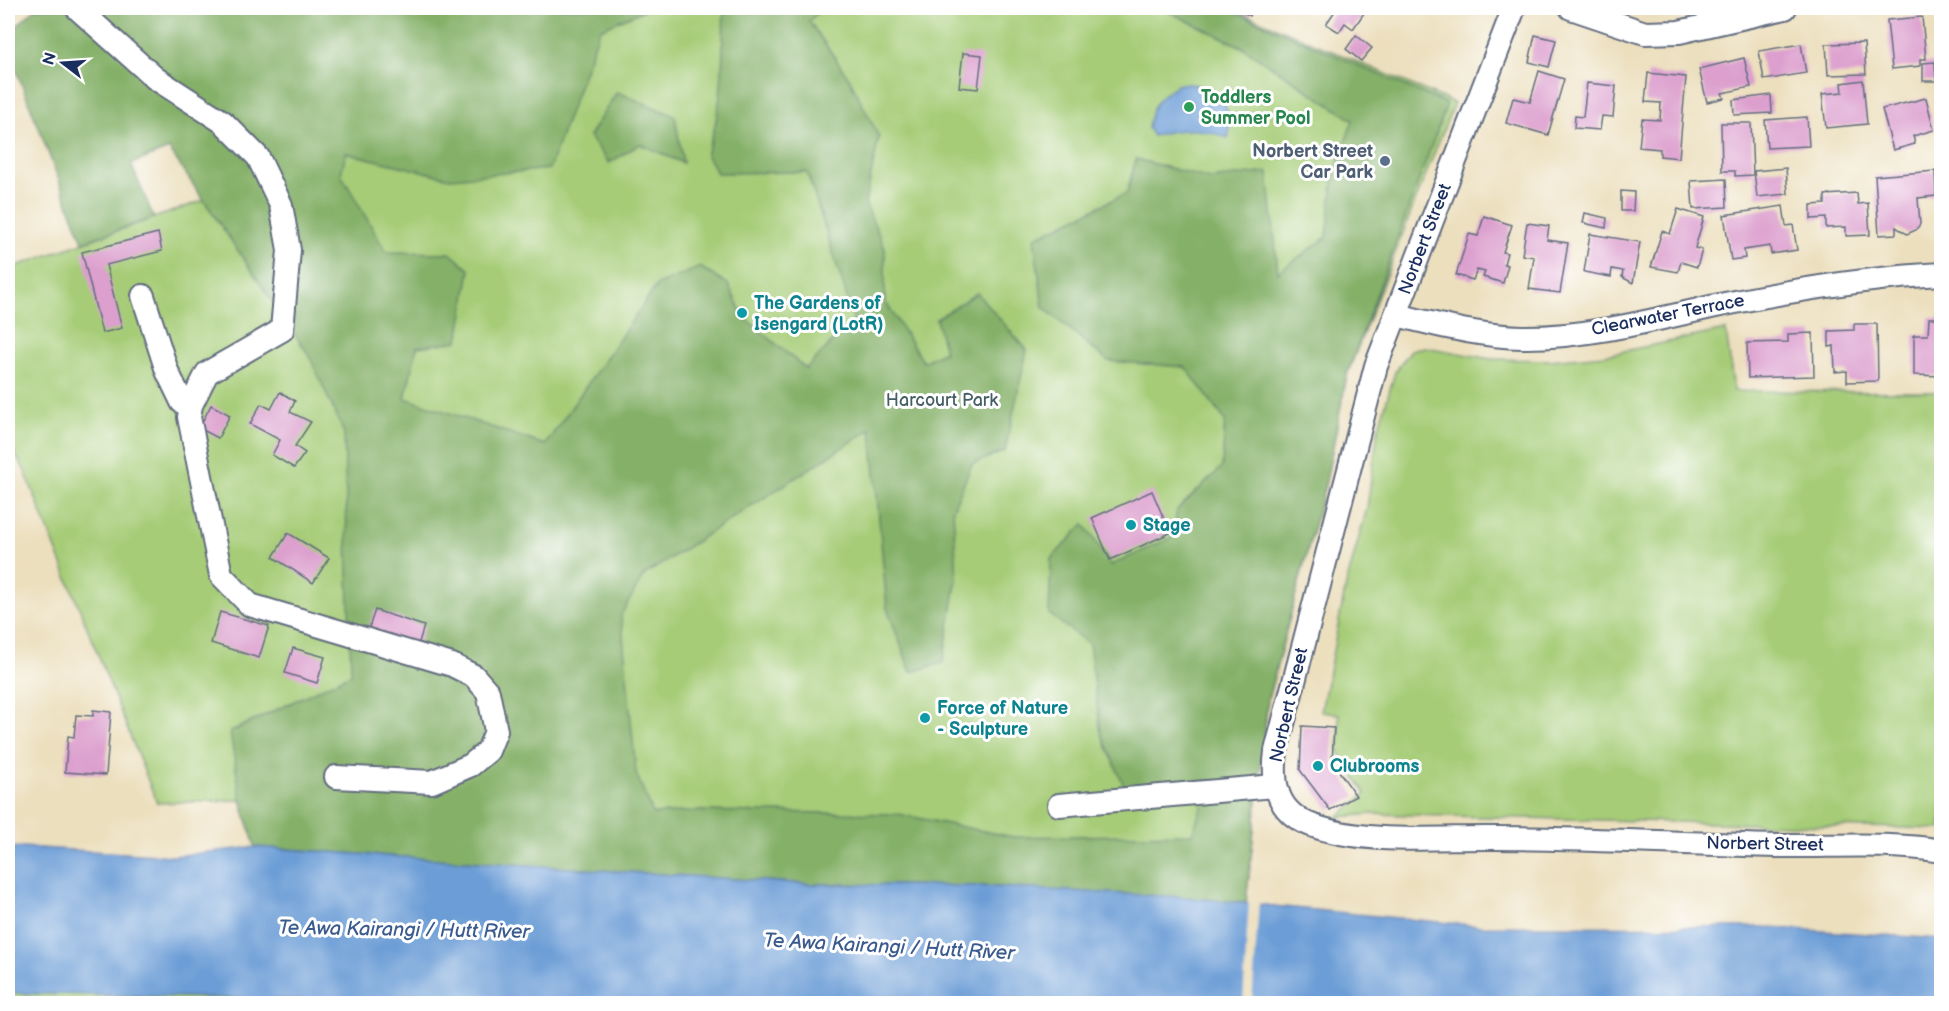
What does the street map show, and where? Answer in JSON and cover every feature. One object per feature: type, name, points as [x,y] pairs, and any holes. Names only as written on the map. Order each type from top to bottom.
[{"type":"street","points":[[77,8],[155,78],[223,122],[258,158],[281,205],[289,250],[282,330],[207,373],[191,405],[189,417],[221,575],[249,605],[452,665],[474,676],[488,692],[496,731],[489,751],[471,765],[432,782],[336,777]]},
{"type":"street","name":"Norbert Street","points":[[1514,8],[1376,366],[1276,751],[1278,794],[1292,814],[1310,825],[1375,837],[1569,838],[1780,846],[1905,845],[1941,851]]},
{"type":"street","points":[[1571,8],[1645,33],[1679,32],[1785,8]]},
{"type":"street","name":"Clearwater Terrace","points":[[1396,315],[1473,334],[1524,337],[1643,322],[1779,293],[1883,277],[1941,274]]},
{"type":"street","points":[[142,296],[167,372],[182,402],[191,405]]},
{"type":"street","points":[[1059,805],[1278,794]]},
{"type":"green space","points":[[36,8],[648,8],[600,29],[549,169],[450,178],[346,153],[341,174],[386,252],[450,253],[470,270],[458,341],[417,347],[405,398],[545,445],[657,285],[700,267],[728,284],[744,317],[806,369],[854,319],[807,172],[717,173],[706,154],[720,100],[724,8],[823,8],[809,21],[849,78],[879,137],[865,203],[885,249],[885,301],[923,362],[945,351],[936,319],[977,293],[1027,350],[1005,451],[972,464],[953,509],[957,577],[943,663],[911,672],[887,608],[871,429],[644,575],[621,615],[636,773],[653,814],[698,811],[898,814],[1013,837],[1192,834],[1211,781],[1124,786],[1101,733],[1089,644],[1049,614],[1051,559],[1084,524],[1111,565],[1173,537],[1177,510],[1222,467],[1225,420],[1185,367],[1108,361],[1043,307],[1034,238],[1127,193],[1136,159],[1210,179],[1268,172],[1278,272],[1327,237],[1334,174],[1353,120],[1242,47],[1161,8],[1226,8],[1447,104],[1347,375],[1326,481],[1268,699],[1246,903],[978,886],[809,884],[255,847],[241,800],[230,732],[351,674],[344,433],[309,355],[169,149],[131,164],[154,218],[83,242],[8,49],[8,34]]},
{"type":"green space","name":"Harcourt Park","points":[[104,8],[1231,8],[1454,103],[1347,375],[1326,481],[1268,699],[1246,903],[242,800],[157,803],[24,469],[8,442],[8,269],[279,174]]},
{"type":"green space","points":[[617,92],[675,116],[683,163],[640,144],[609,163],[589,136]]},
{"type":"green space","points":[[1726,330],[1734,391],[1941,392],[1941,829],[1373,814],[1337,817],[1366,794],[1338,750],[1339,714],[1321,712],[1346,585],[1367,508],[1378,430],[1395,372],[1411,350],[1425,347],[1491,359],[1549,360],[1605,355]]},
{"type":"green space","points":[[8,992],[449,994],[654,1003],[8,1004]]},
{"type":"water","name":"Toddlers Summer Pool","points":[[1179,84],[1202,87],[1219,98],[1225,105],[1228,115],[1230,126],[1228,138],[1200,130],[1172,131],[1153,136],[1148,128],[1151,113],[1157,101]]},
{"type":"water","name":"Te Awa Kairangi / Hutt River","points":[[255,847],[809,884],[978,886],[1182,897],[1481,926],[1763,927],[1942,939],[1941,1004],[484,1004],[8,993],[8,848],[174,856]]},
{"type":"pier","points":[[1249,900],[1259,901],[1252,1003],[1243,1003]]},
{"type":"building","points":[[1235,8],[1253,8],[1250,16]]},
{"type":"building","points":[[1329,8],[1361,8],[1359,10],[1364,13],[1353,29],[1345,23],[1339,32],[1326,24],[1335,11]]},
{"type":"building","points":[[1922,17],[1926,59],[1920,59],[1920,66],[1892,69],[1887,20]]},
{"type":"building","points":[[1356,35],[1372,48],[1361,61],[1346,49]]},
{"type":"building","points":[[1535,35],[1556,40],[1549,67],[1529,62]]},
{"type":"building","points":[[1864,43],[1866,74],[1828,75],[1826,44]]},
{"type":"building","points":[[1801,44],[1806,73],[1764,80],[1759,51]]},
{"type":"building","points":[[963,53],[982,55],[978,89],[959,87]]},
{"type":"building","points":[[1744,58],[1751,87],[1722,93],[1724,98],[1707,102],[1699,69]]},
{"type":"building","points":[[1935,62],[1936,81],[1923,81],[1923,63]]},
{"type":"building","points":[[1539,71],[1564,79],[1548,135],[1506,123],[1513,98],[1530,102]]},
{"type":"building","points":[[1648,73],[1686,77],[1679,158],[1660,156],[1660,149],[1639,147],[1642,119],[1660,120],[1661,103],[1645,102]]},
{"type":"building","points":[[1863,80],[1867,124],[1826,128],[1822,94],[1843,92],[1842,83]]},
{"type":"building","points":[[1587,83],[1616,86],[1613,117],[1602,116],[1600,130],[1574,128],[1575,116],[1583,117]]},
{"type":"building","points":[[1771,95],[1772,113],[1734,115],[1733,100]]},
{"type":"building","points":[[1926,98],[1934,130],[1913,136],[1915,144],[1893,150],[1882,109]]},
{"type":"building","points":[[1807,117],[1809,146],[1767,148],[1765,120]]},
{"type":"building","points":[[1721,123],[1751,123],[1753,175],[1735,176],[1735,171],[1722,171]]},
{"type":"building","points":[[1786,168],[1788,194],[1757,197],[1754,171]]},
{"type":"building","points":[[1935,171],[1936,196],[1918,198],[1920,224],[1916,230],[1907,234],[1896,227],[1896,234],[1879,235],[1875,176]]},
{"type":"building","points":[[1726,179],[1727,207],[1693,209],[1691,181]]},
{"type":"building","points":[[1621,191],[1634,192],[1633,211],[1621,211]]},
{"type":"building","points":[[1857,193],[1858,204],[1868,203],[1870,235],[1846,236],[1846,227],[1826,228],[1826,218],[1811,219],[1811,205],[1825,204],[1825,195]]},
{"type":"building","points":[[1783,206],[1786,226],[1793,225],[1797,250],[1771,254],[1770,246],[1744,250],[1745,258],[1731,260],[1724,215]]},
{"type":"building","points":[[1678,209],[1704,217],[1695,248],[1702,250],[1697,267],[1681,262],[1678,272],[1651,267],[1662,231],[1670,234]]},
{"type":"building","points":[[1585,213],[1607,218],[1606,228],[1583,223]]},
{"type":"building","points":[[1484,216],[1512,225],[1503,252],[1507,253],[1504,264],[1508,265],[1503,283],[1483,277],[1485,272],[1477,270],[1473,280],[1456,275],[1469,234],[1478,236]]},
{"type":"building","points":[[1527,223],[1549,226],[1547,240],[1568,243],[1560,293],[1529,289],[1534,257],[1522,255]]},
{"type":"building","points":[[158,233],[162,251],[106,265],[122,328],[102,333],[82,252]]},
{"type":"building","points":[[1590,234],[1640,242],[1633,283],[1622,277],[1623,271],[1612,269],[1611,277],[1584,272]]},
{"type":"building","points":[[1929,318],[1942,318],[1942,376],[1914,375],[1914,335],[1928,335]]},
{"type":"building","points":[[1854,324],[1877,324],[1878,381],[1847,382],[1847,371],[1835,372],[1834,346],[1829,347],[1829,331],[1854,330]]},
{"type":"building","points":[[1813,333],[1814,376],[1748,378],[1747,343],[1788,342],[1788,334]]},
{"type":"building","points":[[280,392],[295,401],[290,412],[311,422],[295,446],[305,453],[294,468],[272,455],[280,440],[250,424],[261,404],[271,409]]},
{"type":"building","points":[[211,405],[230,415],[218,438],[199,428]]},
{"type":"building","name":"Stage","points":[[1152,491],[1170,533],[1110,560],[1092,518]]},
{"type":"building","points":[[288,533],[329,558],[313,583],[273,557]]},
{"type":"building","points":[[375,610],[424,626],[416,652],[366,636]]},
{"type":"building","points":[[220,612],[269,626],[259,658],[211,643]]},
{"type":"building","points":[[293,648],[325,657],[317,683],[285,673]]},
{"type":"building","points":[[93,710],[111,712],[106,775],[65,772],[68,736],[74,737],[76,715],[93,716]]},
{"type":"building","name":"Clubrooms","points":[[1302,726],[1334,728],[1332,761],[1356,796],[1330,810],[1300,770]]},
{"type":"place","name":"Toddlers Summer Pool","points":[[1189,107]]},
{"type":"place","name":"Norbert Street Car Park","points":[[1385,161]]},
{"type":"place","name":"The Gardens of Isengard (LotR)","points":[[742,313]]},
{"type":"place","name":"Stage","points":[[1131,525]]},
{"type":"place","name":"Force of Nature - Sculpture","points":[[925,718]]},
{"type":"place","name":"Clubrooms","points":[[1318,766]]}]
